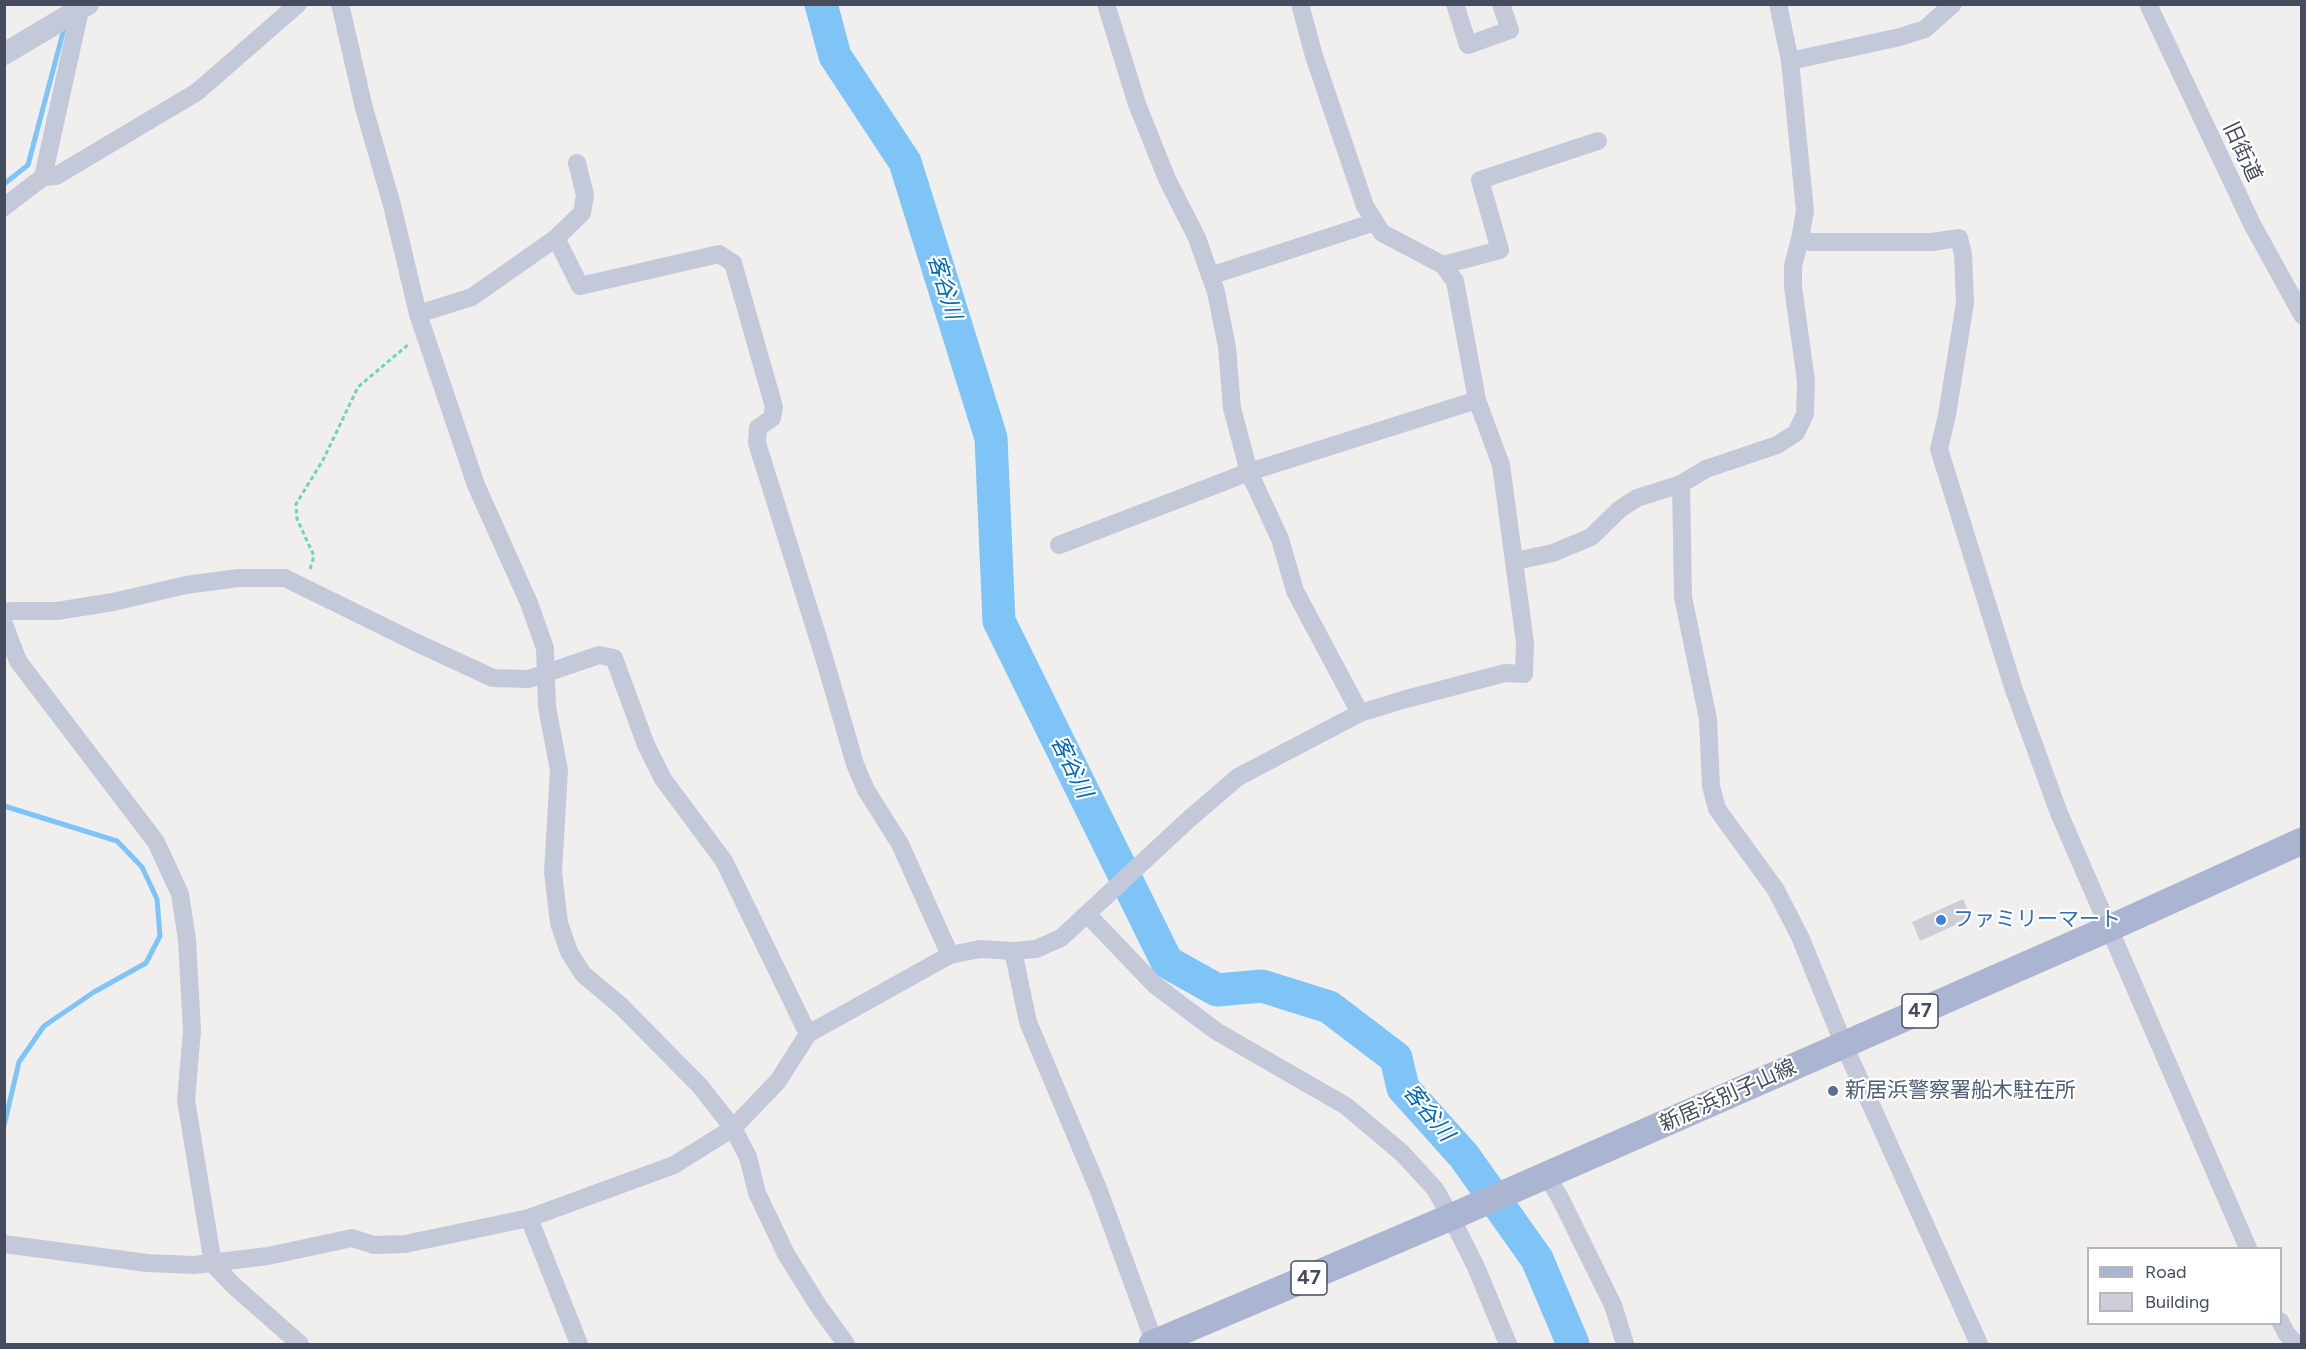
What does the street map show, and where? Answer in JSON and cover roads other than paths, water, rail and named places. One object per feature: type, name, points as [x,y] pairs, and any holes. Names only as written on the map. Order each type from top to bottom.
[{"type":"main road","name":"新居浜別子山線","points":[[1154,1344],[1844,1045],[2301,841]]},
{"type":"street","points":[[4,207],[43,177],[56,176],[197,92],[298,4]]},
{"type":"street","points":[[340,4],[364,108],[392,205],[421,322],[476,485],[529,603],[545,648],[547,706],[559,770],[553,872],[559,923],[569,952],[583,974],[621,1006],[700,1086],[733,1128],[748,1157],[757,1193],[786,1254],[819,1307],[846,1344]]},
{"type":"street","points":[[4,1244],[147,1263],[213,1264],[268,1256],[352,1238],[374,1245],[405,1244],[529,1218],[674,1165],[733,1128],[778,1081],[808,1034],[950,955],[980,949],[1013,951],[1036,949],[1060,938],[1238,777],[1360,713],[1505,673],[1524,674],[1525,643],[1501,465],[1478,400],[1455,281],[1443,265],[1382,233],[1365,206],[1314,56],[1300,4]]},
{"type":"street","points":[[1455,4],[1468,45],[1510,30],[1501,4]]},
{"type":"street","points":[[1515,561],[1553,553],[1591,537],[1620,509],[1636,498],[1681,484],[1706,469],[1777,445],[1796,433],[1805,414],[1806,381],[1793,287],[1793,266],[1805,211],[1790,61],[1778,4]]},
{"type":"street","points":[[1790,61],[1900,38],[1925,29],[1953,4]]},
{"type":"street","name":"旧街道","points":[[2148,4],[2252,224],[2301,315]]},
{"type":"street","points":[[1109,6],[1137,104],[1167,179],[1197,238],[1216,291],[1227,347],[1232,408],[1249,472],[1280,539],[1295,591],[1360,713]]},
{"type":"street","points":[[43,177],[82,8]]},
{"type":"street","points":[[4,54],[82,8]]},
{"type":"street","points":[[1443,265],[1500,250],[1480,180],[1598,141]]},
{"type":"street","points":[[421,322],[472,297],[556,238],[582,213],[585,195],[577,163]]},
{"type":"street","points":[[1210,276],[1376,222]]},
{"type":"street","points":[[556,238],[580,286],[719,254],[733,263],[774,407],[772,418],[758,428],[757,443],[824,654],[855,764],[866,790],[900,844],[950,955]]},
{"type":"street","points":[[1800,239],[1811,242],[1932,242],[1959,238],[1963,254],[1965,303],[1947,415],[1939,449],[2014,690],[2060,813],[2248,1247]]},
{"type":"street","points":[[1059,545],[1249,472],[1478,400]]},
{"type":"street","points":[[1681,484],[1683,597],[1708,718],[1711,786],[1717,809],[1776,890],[1801,939],[1844,1045],[1979,1344]]},
{"type":"street","points":[[4,614],[11,611],[57,611],[113,602],[186,585],[238,578],[285,578],[493,678],[529,679],[599,655],[614,658],[646,746],[663,779],[724,861],[808,1034]]},
{"type":"street","points":[[4,624],[18,661],[156,842],[180,894],[187,940],[192,1031],[186,1100],[213,1264],[234,1287],[300,1344]]},
{"type":"street","points":[[1089,912],[1155,986],[1216,1031],[1346,1106],[1402,1153],[1458,1214],[1476,1267],[1508,1344]]},
{"type":"street","points":[[1013,951],[1028,1022],[1099,1191],[1154,1344]]},
{"type":"street","points":[[1542,1177],[1559,1196],[1613,1305],[1625,1344]]},
{"type":"street","points":[[529,1218],[579,1344]]},
{"type":"street","points":[[2282,1325],[2286,1333],[2298,1344]]},
{"type":"waterway","name":"客谷川","points":[[821,4],[835,56],[905,162],[991,438],[999,621],[1167,962],[1217,990],[1262,986],[1329,1007],[1396,1058],[1403,1088],[1464,1156],[1537,1259],[1573,1344]]},
{"type":"waterway","points":[[4,184],[28,165],[65,25]]},
{"type":"waterway","points":[[4,806],[117,841],[142,867],[157,899],[160,936],[146,963],[94,992],[44,1026],[19,1062],[4,1126]]},
{"type":"place","name":"ファミリーマート","points":[[1941,920]]},
{"type":"place","name":"新居浜警察署船木駐在所","points":[[1833,1091]]}]
